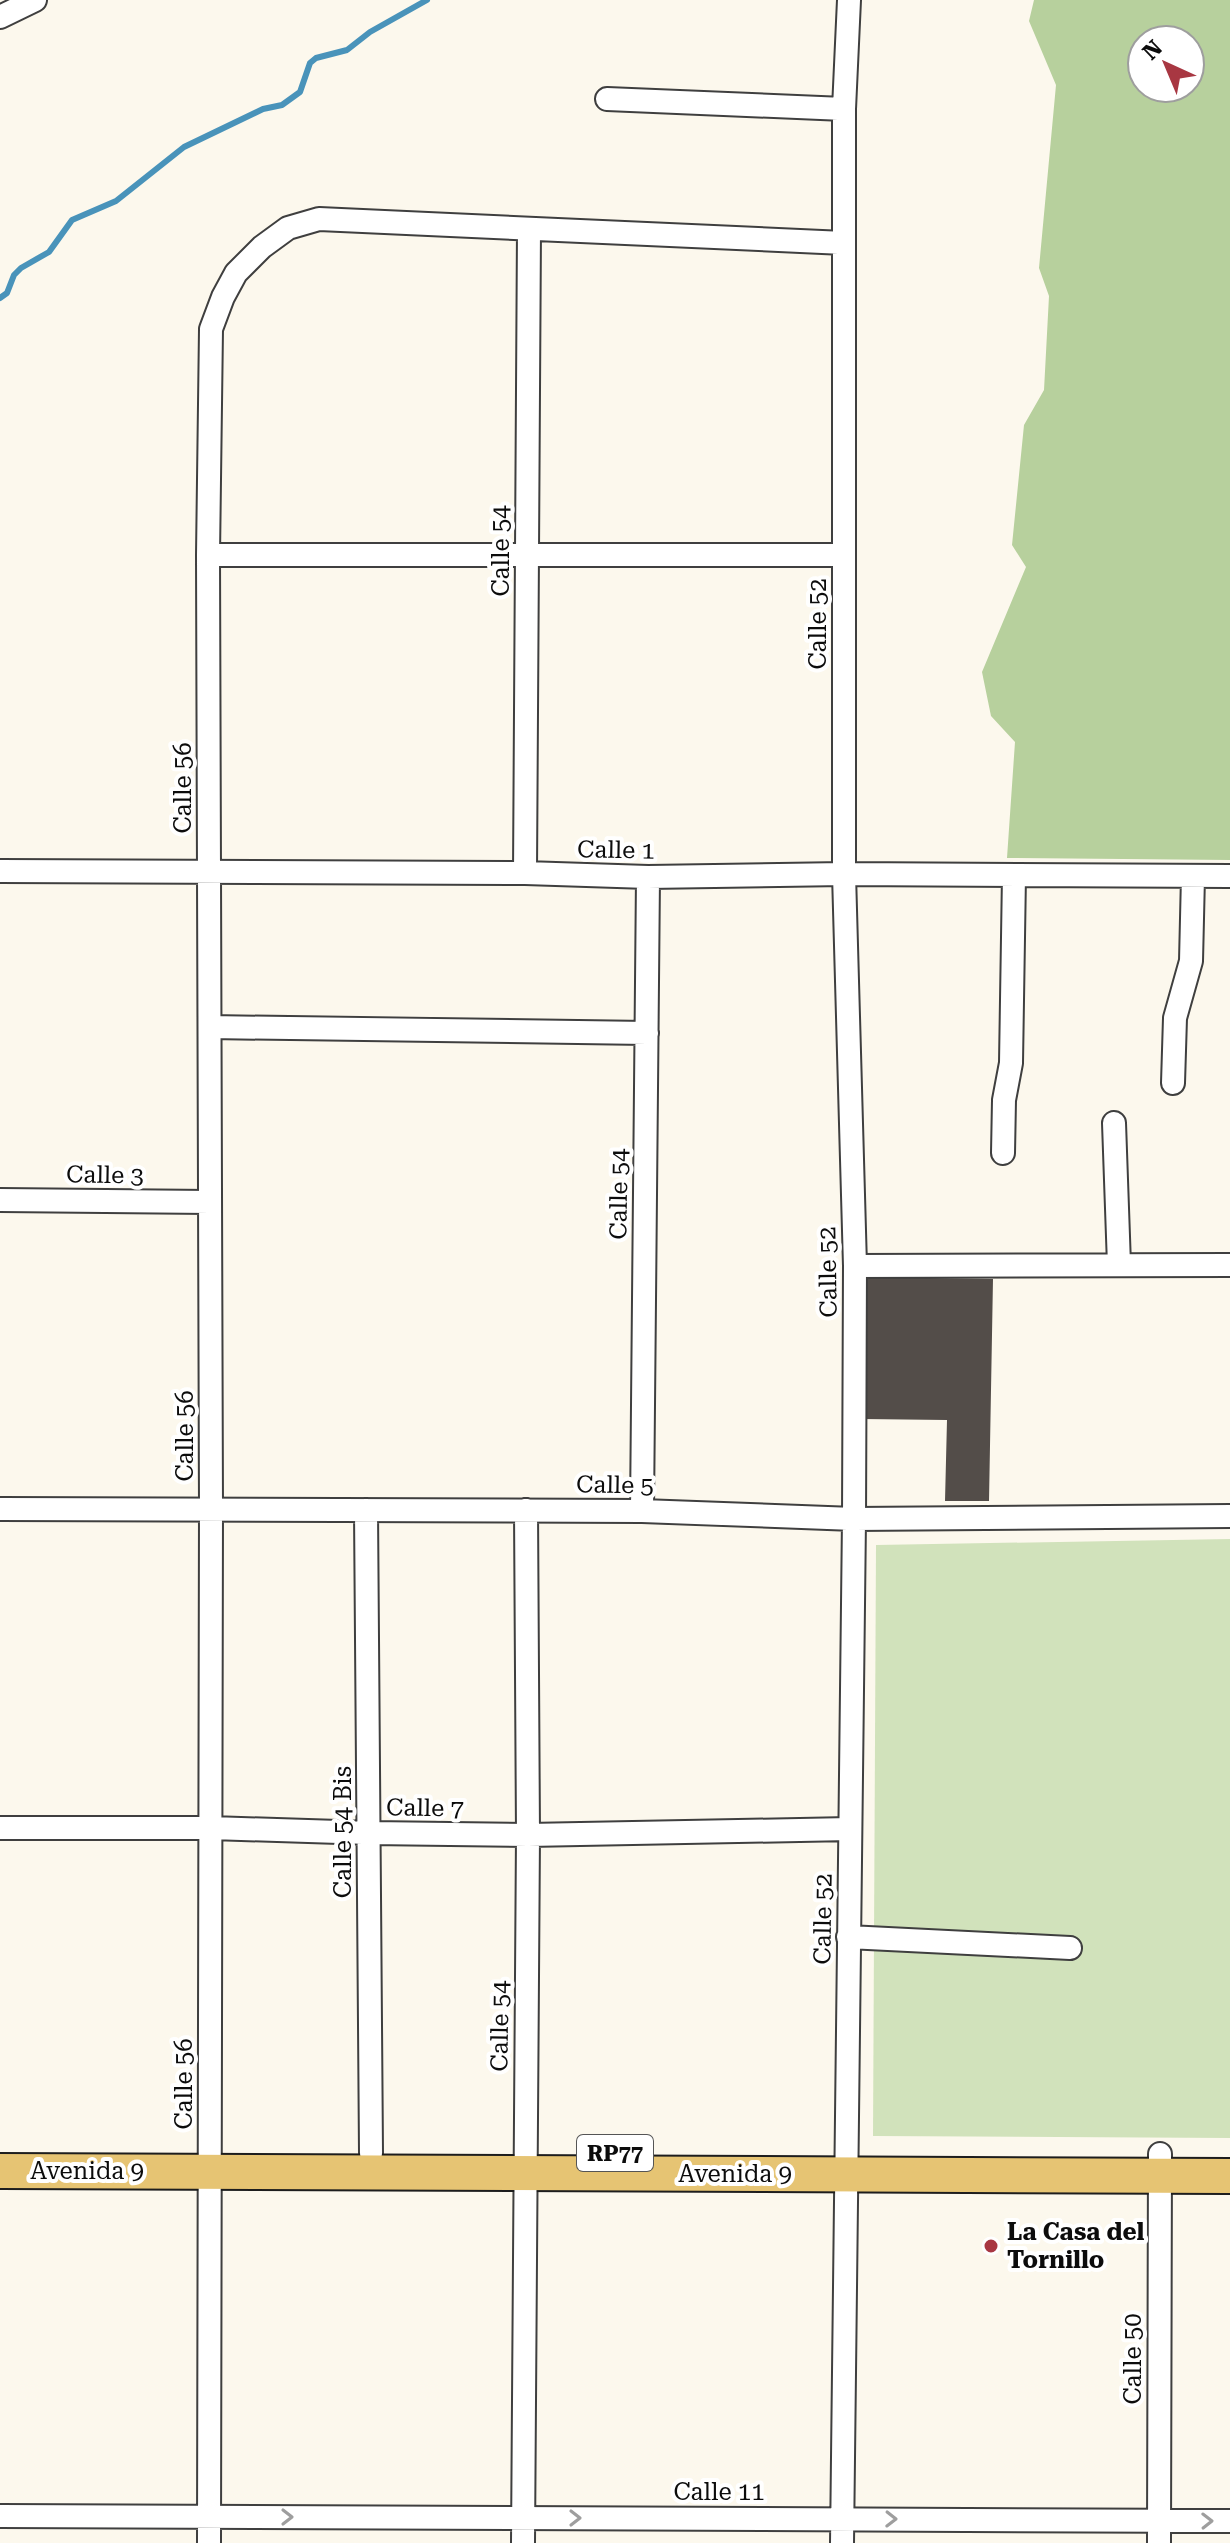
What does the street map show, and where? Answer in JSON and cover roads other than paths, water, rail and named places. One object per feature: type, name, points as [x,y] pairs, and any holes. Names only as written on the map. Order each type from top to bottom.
[{"type":"main road","name":"Avenida 9","points":[[0,2152],[210,2162],[1160,2165],[1230,2176]]},
{"type":"main road","name":"Avenida 9","points":[[0,2171],[371,2153],[524,2163]]},
{"type":"main road","name":"Avenida 9","points":[[1160,2165],[1230,2154]]},
{"type":"street","points":[[0,17],[35,0]]},
{"type":"street","name":"Calle 52","points":[[842,2543],[855,1266],[844,874],[844,109],[849,0]]},
{"type":"street","points":[[607,99],[844,109]]},
{"type":"street","name":"Calle 56","points":[[209,2543],[211,1509],[208,555],[211,329],[236,273],[262,247],[288,228],[319,219],[529,229]]},
{"type":"street","points":[[529,229],[844,243]]},
{"type":"street","name":"Calle 54","points":[[525,873],[529,229]]},
{"type":"street","points":[[208,555],[844,555]]},
{"type":"street","name":"Calle 1","points":[[0,871],[525,873],[648,877],[844,874],[1230,876]]},
{"type":"street","points":[[1003,1153],[1004,1100],[1011,1063],[1014,875]]},
{"type":"street","points":[[1173,1083],[1175,1018],[1191,961],[1193,876]]},
{"type":"street","name":"Calle 54","points":[[642,1511],[648,877]]},
{"type":"street","points":[[210,1027],[647,1033]]},
{"type":"street","points":[[1114,1123],[1119,1265]]},
{"type":"street","name":"Calle 3","points":[[0,1200],[210,1202]]},
{"type":"street","points":[[855,1266],[1230,1265]]},
{"type":"street","name":"Calle 5","points":[[0,1509],[642,1511],[854,1519],[1230,1516]]},
{"type":"street","name":"Calle 54 Bis","points":[[366,1510],[371,2153]]},
{"type":"street","name":"Calle 54","points":[[523,2543],[528,1835],[526,1510]]},
{"type":"street","name":"Calle 7","points":[[0,1828],[211,1828],[528,1835],[850,1829]]},
{"type":"street","points":[[848,1937],[1070,1948]]},
{"type":"street","name":"Calle 50","points":[[1159,2532],[1160,2165]]},
{"type":"street","name":"Calle 11","points":[[0,2516],[841,2518],[1159,2532],[1230,2521]]},
{"type":"waterway","points":[[0,298],[7,293],[14,275],[49,252],[72,220],[116,201],[184,147],[263,109],[282,105],[300,92],[310,63],[316,58],[347,50],[370,32],[427,0]]},
{"type":"place","name":"La Casa del Tornillo","points":[[991,2246]]}]
